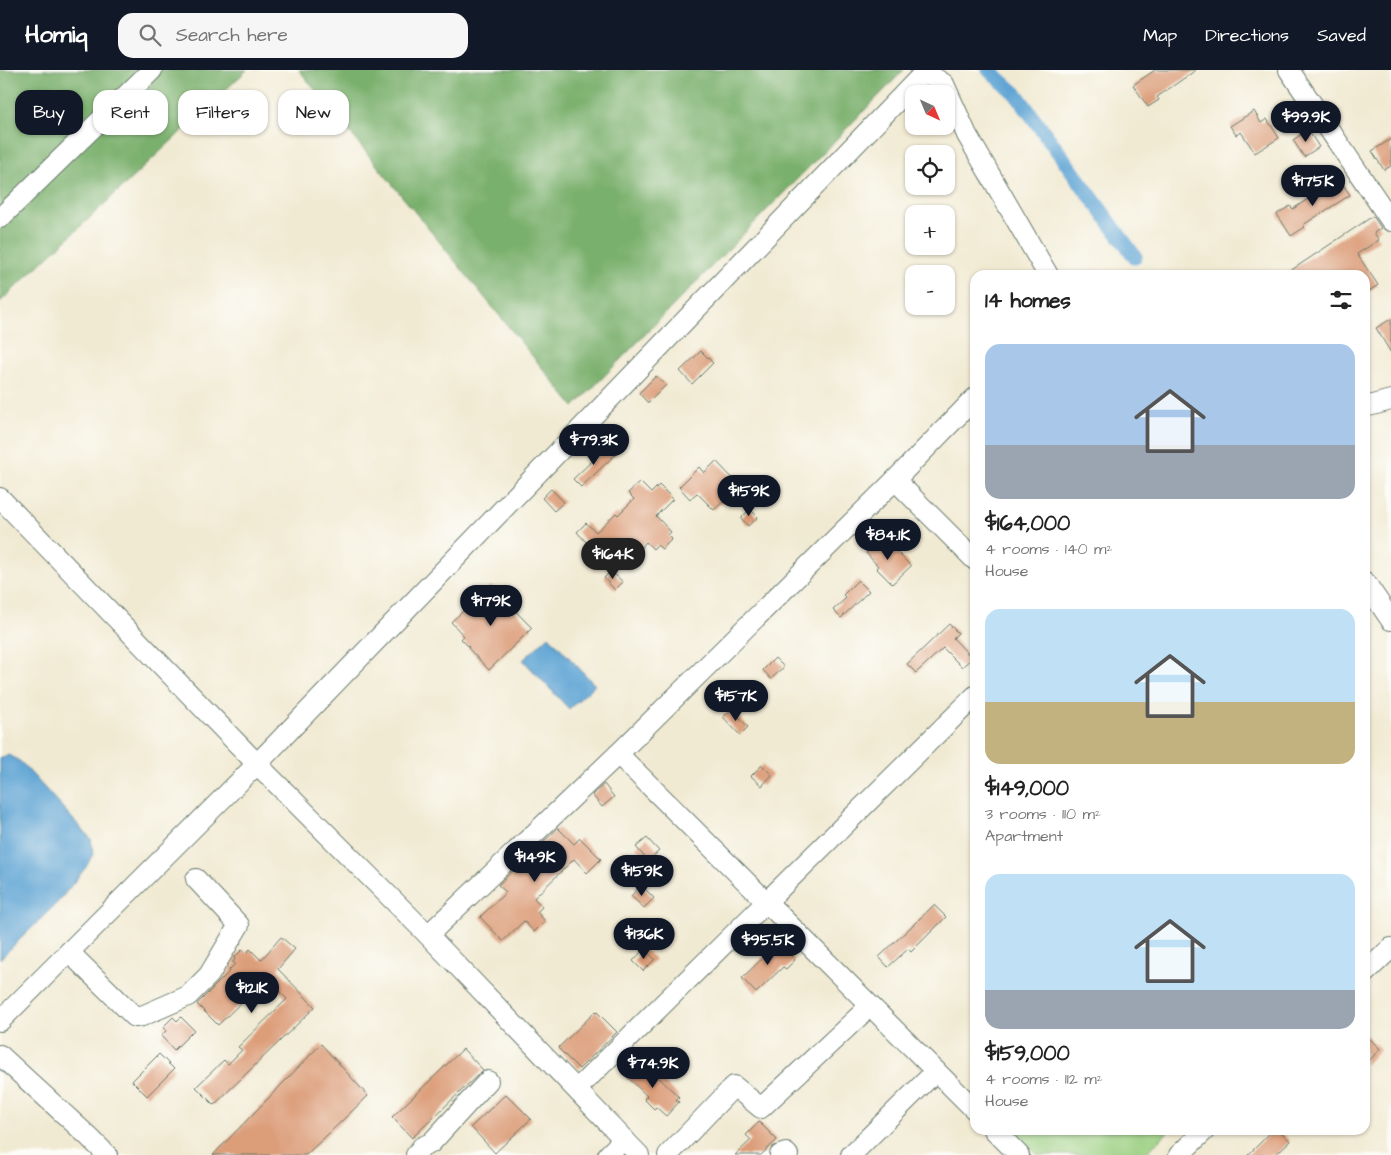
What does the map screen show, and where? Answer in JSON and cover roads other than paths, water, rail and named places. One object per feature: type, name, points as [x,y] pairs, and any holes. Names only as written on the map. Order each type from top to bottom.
[{"type":"street","points":[[0,218],[152,70]]},
{"type":"street","points":[[1289,70],[1391,221]]},
{"type":"street","points":[[0,1021],[257,764],[925,72],[944,84],[966,135],[1045,270]]},
{"type":"street","points":[[1370,406],[1391,400]]},
{"type":"street","points":[[428,935],[618,754],[970,403]]},
{"type":"street","points":[[895,480],[970,555]]},
{"type":"street","points":[[0,498],[257,764],[428,935],[639,1155]]},
{"type":"street","points":[[1370,596],[1391,620]]},
{"type":"street","points":[[577,1089],[970,701]]},
{"type":"street","points":[[618,754],[970,1105]]},
{"type":"street","points":[[69,952],[134,1017],[142,1016],[188,996],[209,975],[239,925],[196,878]]},
{"type":"street","points":[[1370,968],[1391,948]]},
{"type":"street","points":[[668,1155],[734,1086],[761,1108],[870,1006]]},
{"type":"street","points":[[0,1056],[107,1155]]},
{"type":"street","points":[[851,1155],[936,1071]]},
{"type":"street","points":[[416,1155],[422,1147],[431,1143],[488,1081]]},
{"type":"street","points":[[1000,1135],[1019,1155]]},
{"type":"street","points":[[1179,1155],[1200,1135]]},
{"type":"street","points":[[608,1155],[624,1139]]},
{"type":"street","points":[[780,1155],[788,1155]]},
{"type":"water","points":[[549,636],[595,685],[569,709],[523,660]]},
{"type":"water","points":[[8,754],[21,762],[91,839],[93,854],[86,867],[59,901],[0,959],[0,759]]},
{"type":"waterway","points":[[989,70],[1016,94],[1135,257]]}]
